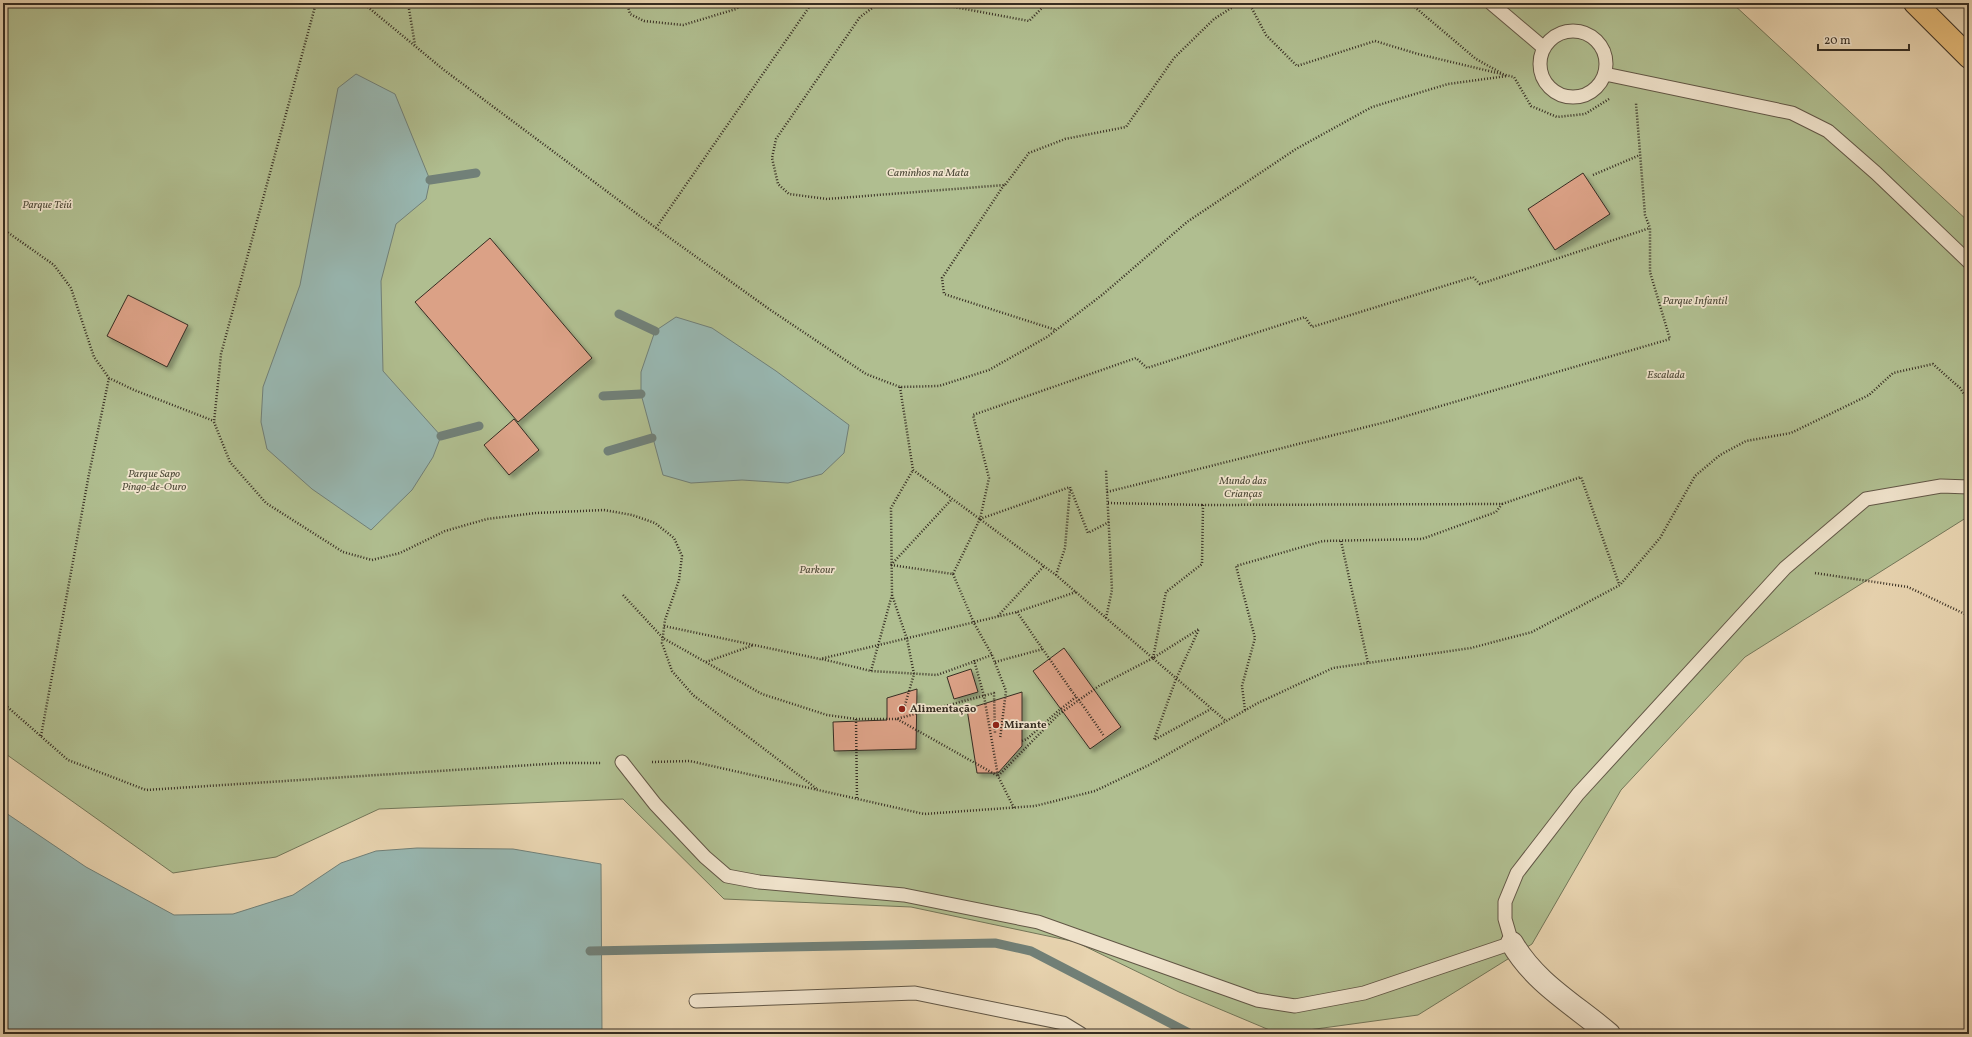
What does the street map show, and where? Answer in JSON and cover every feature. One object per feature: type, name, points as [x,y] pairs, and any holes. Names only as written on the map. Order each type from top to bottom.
[{"type":"highway","points":[[1915,3],[1969,57]]},
{"type":"street","points":[[1512,943],[1522,960],[1550,988],[1609,1034]]},
{"type":"lane","points":[[1491,3],[1544,48]]},
{"type":"lane","points":[[1570,31],[1586,33],[1599,43],[1606,57],[1605,74],[1598,88],[1584,96],[1568,98],[1553,92],[1543,79],[1540,63],[1544,48],[1555,36],[1560,34],[1570,31]]},
{"type":"lane","points":[[1605,74],[1634,78],[1792,113],[1828,131],[1876,173],[1969,262]]},
{"type":"lane","points":[[622,762],[655,804],[705,857],[727,876],[759,882],[904,895],[1038,922],[1257,1000],[1295,1006],[1364,993],[1512,943],[1505,919],[1505,902],[1516,873],[1578,794],[1785,568],[1866,499],[1941,486],[1969,487]]},
{"type":"lane","points":[[696,1001],[915,993],[1062,1023],[1081,1034]]},
{"type":"path","points":[[316,3],[221,354],[214,422],[230,462],[266,503],[343,552],[372,560],[400,553],[445,531],[487,519],[536,512],[604,510],[632,515],[655,523],[674,538],[682,556],[679,580],[664,620],[662,644],[672,671],[693,695],[818,790]]},
{"type":"path","points":[[363,3],[450,74],[656,228],[769,309],[866,374],[900,388],[939,386],[989,370],[1056,330],[1102,295],[1187,222],[1296,149],[1372,107],[1448,84],[1507,76],[1514,76],[1531,106],[1557,117],[1585,114],[1608,99],[1615,100]]},
{"type":"path","points":[[408,3],[415,45]]},
{"type":"path","points":[[626,3],[630,14],[644,21],[683,25],[736,9],[744,3]]},
{"type":"path","points":[[656,228],[812,3]]},
{"type":"path","points":[[879,3],[860,17],[776,139],[772,158],[778,184],[789,194],[827,199],[1005,185]]},
{"type":"path","points":[[933,3],[1029,21],[1047,3]]},
{"type":"path","points":[[1056,330],[944,294],[942,278],[1005,185],[1029,153],[1064,139],[1126,127],[1174,58],[1214,19],[1239,3]]},
{"type":"path","points":[[1249,3],[1266,35],[1297,66],[1375,41],[1418,54],[1507,76]]},
{"type":"path","points":[[1410,3],[1476,59],[1507,76]]},
{"type":"path","points":[[1107,492],[1386,422],[1670,339],[1650,272],[1650,228],[1645,215],[1634,78]]},
{"type":"path","points":[[1629,102],[1644,104]]},
{"type":"path","points":[[1593,176],[1640,155]]},
{"type":"path","points":[[1000,739],[1006,691],[992,655],[974,623],[953,574],[980,519],[989,478],[973,415],[1136,358],[1147,368],[1305,317],[1312,327],[1473,277],[1480,284],[1650,228]]},
{"type":"path","points":[[3,229],[54,265],[71,288],[94,358],[109,378],[134,390],[214,422]]},
{"type":"path","points":[[3,703],[68,760],[146,790],[562,763],[690,761],[924,814],[1035,806],[1095,791],[1149,766],[1245,710],[1333,668],[1471,648],[1532,632],[1620,585],[1660,538],[1695,476],[1720,455],[1746,441],[1791,433],[1869,395],[1893,373],[1933,364],[1960,388],[1969,400]]},
{"type":"path","points":[[41,736],[89,474],[109,378]]},
{"type":"path","points":[[871,671],[892,595],[891,508],[913,470],[900,388]]},
{"type":"path","points":[[913,470],[1056,575],[1226,721]]},
{"type":"path","points":[[1106,470],[1112,590],[1106,618]]},
{"type":"path","points":[[1108,502],[1203,506],[1502,504],[1581,477],[1620,585]]},
{"type":"path","points":[[980,519],[1070,487]]},
{"type":"path","points":[[1070,487],[1088,533],[1109,522]]},
{"type":"path","points":[[1056,575],[1065,548],[1070,487]]},
{"type":"path","points":[[892,565],[952,498]]},
{"type":"path","points":[[1245,710],[1242,686],[1255,638],[1236,566],[1323,541],[1422,539],[1496,512],[1502,504]]},
{"type":"path","points":[[1153,658],[1166,592],[1202,564],[1203,506]]},
{"type":"path","points":[[1341,541],[1368,663]]},
{"type":"path","points":[[892,565],[953,574]]},
{"type":"path","points":[[997,617],[1044,566]]},
{"type":"path","points":[[1785,568],[1908,587],[1969,616]]},
{"type":"path","points":[[820,659],[1017,612],[1076,592]]},
{"type":"path","points":[[623,595],[663,638],[762,694],[827,715],[856,719],[896,719],[994,693],[995,733]]},
{"type":"path","points":[[892,595],[907,639],[914,674],[903,712]]},
{"type":"path","points":[[1017,612],[1104,736]]},
{"type":"path","points":[[664,626],[871,671],[937,675],[974,660],[992,655]]},
{"type":"path","points":[[998,776],[1059,714],[1099,686],[1153,658],[1199,629],[1176,679],[1154,740],[1211,709]]},
{"type":"path","points":[[705,662],[754,645]]},
{"type":"path","points":[[995,662],[1043,650]]},
{"type":"path","points":[[974,660],[984,696],[998,776],[1014,808]]},
{"type":"path","points":[[1022,741],[1027,739],[1076,697]]},
{"type":"path","points":[[856,719],[856,799]]},
{"type":"path","points":[[896,719],[998,776]]},
{"type":"green space","name":"Mundo das Crianças","points":[[3,3],[1732,3],[1969,222],[1969,516],[1745,657],[1621,790],[1532,944],[1418,1015],[1279,1034],[1179,992],[1076,942],[911,907],[724,899],[623,799],[379,809],[276,857],[173,873],[3,752]]},
{"type":"water","points":[[356,74],[395,94],[430,180],[426,199],[396,224],[381,281],[383,371],[441,436],[433,457],[412,490],[371,530],[312,489],[267,449],[261,422],[263,387],[300,285],[338,88]]},
{"type":"water","points":[[676,317],[712,328],[776,371],[849,425],[844,453],[822,474],[788,483],[742,480],[691,483],[663,475],[641,394],[641,372],[655,331]]},
{"type":"water","points":[[3,811],[86,867],[174,915],[233,914],[293,895],[341,863],[376,851],[417,848],[513,849],[601,864],[602,1034],[3,1034]]},
{"type":"building","points":[[1583,173],[1610,214],[1555,250],[1528,209]]},
{"type":"building","points":[[490,238],[592,358],[518,422],[415,302]]},
{"type":"building","points":[[128,295],[188,325],[167,367],[107,336]]},
{"type":"building","points":[[514,419],[539,450],[509,475],[484,445]]},
{"type":"building","points":[[1064,648],[1121,727],[1090,749],[1033,671]]},
{"type":"building","points":[[971,669],[978,692],[954,699],[947,677]]},
{"type":"building","name":"Alimentação","points":[[917,689],[916,749],[834,751],[833,722],[887,720],[887,698]]},
{"type":"building","name":"Mirante","points":[[1022,692],[1022,746],[998,773],[977,773],[967,709]]},
{"type":"waterway","points":[[430,180],[476,173]]},
{"type":"waterway","points":[[619,314],[655,331]]},
{"type":"waterway","points":[[603,396],[641,394]]},
{"type":"waterway","points":[[441,436],[479,426]]},
{"type":"waterway","points":[[608,451],[652,438]]},
{"type":"waterway","points":[[590,951],[995,943],[1031,951],[1191,1034]]},
{"type":"place","name":"Alimentação","points":[[902,709]]},
{"type":"place","name":"Mirante","points":[[996,725]]},
{"type":"park label","name":"Caminhos na Mata","points":[[928,173]]},
{"type":"park label","name":"Parque Teiú","points":[[47,205]]},
{"type":"park label","name":"Parque Infantil","points":[[1695,301]]},
{"type":"park label","name":"Escalada","points":[[1666,375]]},
{"type":"park label","name":"Parque Sapo Pingo-de-Ouro","points":[[154,480]]},
{"type":"park label","name":"Parkour","points":[[817,570]]}]
